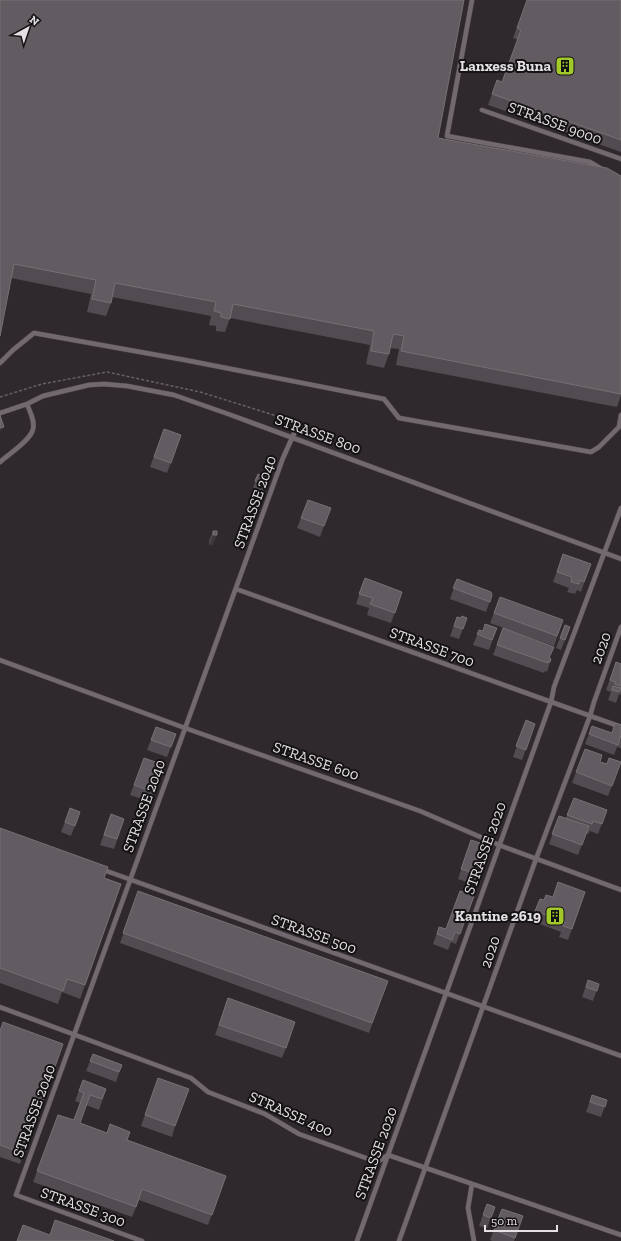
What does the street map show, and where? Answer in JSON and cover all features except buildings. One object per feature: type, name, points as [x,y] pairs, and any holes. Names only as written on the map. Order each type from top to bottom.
[{"type":"lane","points":[[472,0],[447,136],[590,162],[602,170]]},
{"type":"lane","name":"STRASSE 9000","points":[[482,110],[621,159]]},
{"type":"lane","points":[[0,363],[34,333],[177,359],[384,400],[399,418],[591,452],[599,447],[619,427],[621,415]]},
{"type":"lane","name":"STRASSE 800","points":[[0,413],[28,404],[43,396],[89,385],[104,384],[127,386],[174,395],[293,437],[621,559]]},
{"type":"lane","points":[[0,462],[30,437],[33,428],[33,420],[28,404]]},
{"type":"lane","name":"STRASSE 2040","points":[[16,1195],[285,452],[297,427]]},
{"type":"lane","name":"STRASSE 2020","points":[[357,1241],[551,702],[554,687],[621,508]]},
{"type":"lane","name":"STRASSE 700","points":[[236,589],[621,727]]},
{"type":"lane","name":"2020","points":[[400,1241],[536,859],[590,716],[621,627]]},
{"type":"lane","name":"STRASSE 600","points":[[0,660],[185,728],[420,811],[499,845],[621,890]]},
{"type":"lane","name":"STRASSE 500","points":[[94,867],[621,1056]]},
{"type":"lane","name":"STRASSE 400","points":[[0,1007],[192,1078],[208,1092],[265,1114],[299,1134],[377,1162],[388,1155]]},
{"type":"lane","points":[[388,1155],[621,1235]]},
{"type":"lane","points":[[472,1184],[468,1208],[474,1241]]},
{"type":"lane","name":"STRASSE 300","points":[[16,1195],[142,1241]]},
{"type":"place","name":"Lanxess Buna","points":[[565,66]]},
{"type":"place","name":"Kantine 2619","points":[[555,916]]}]
